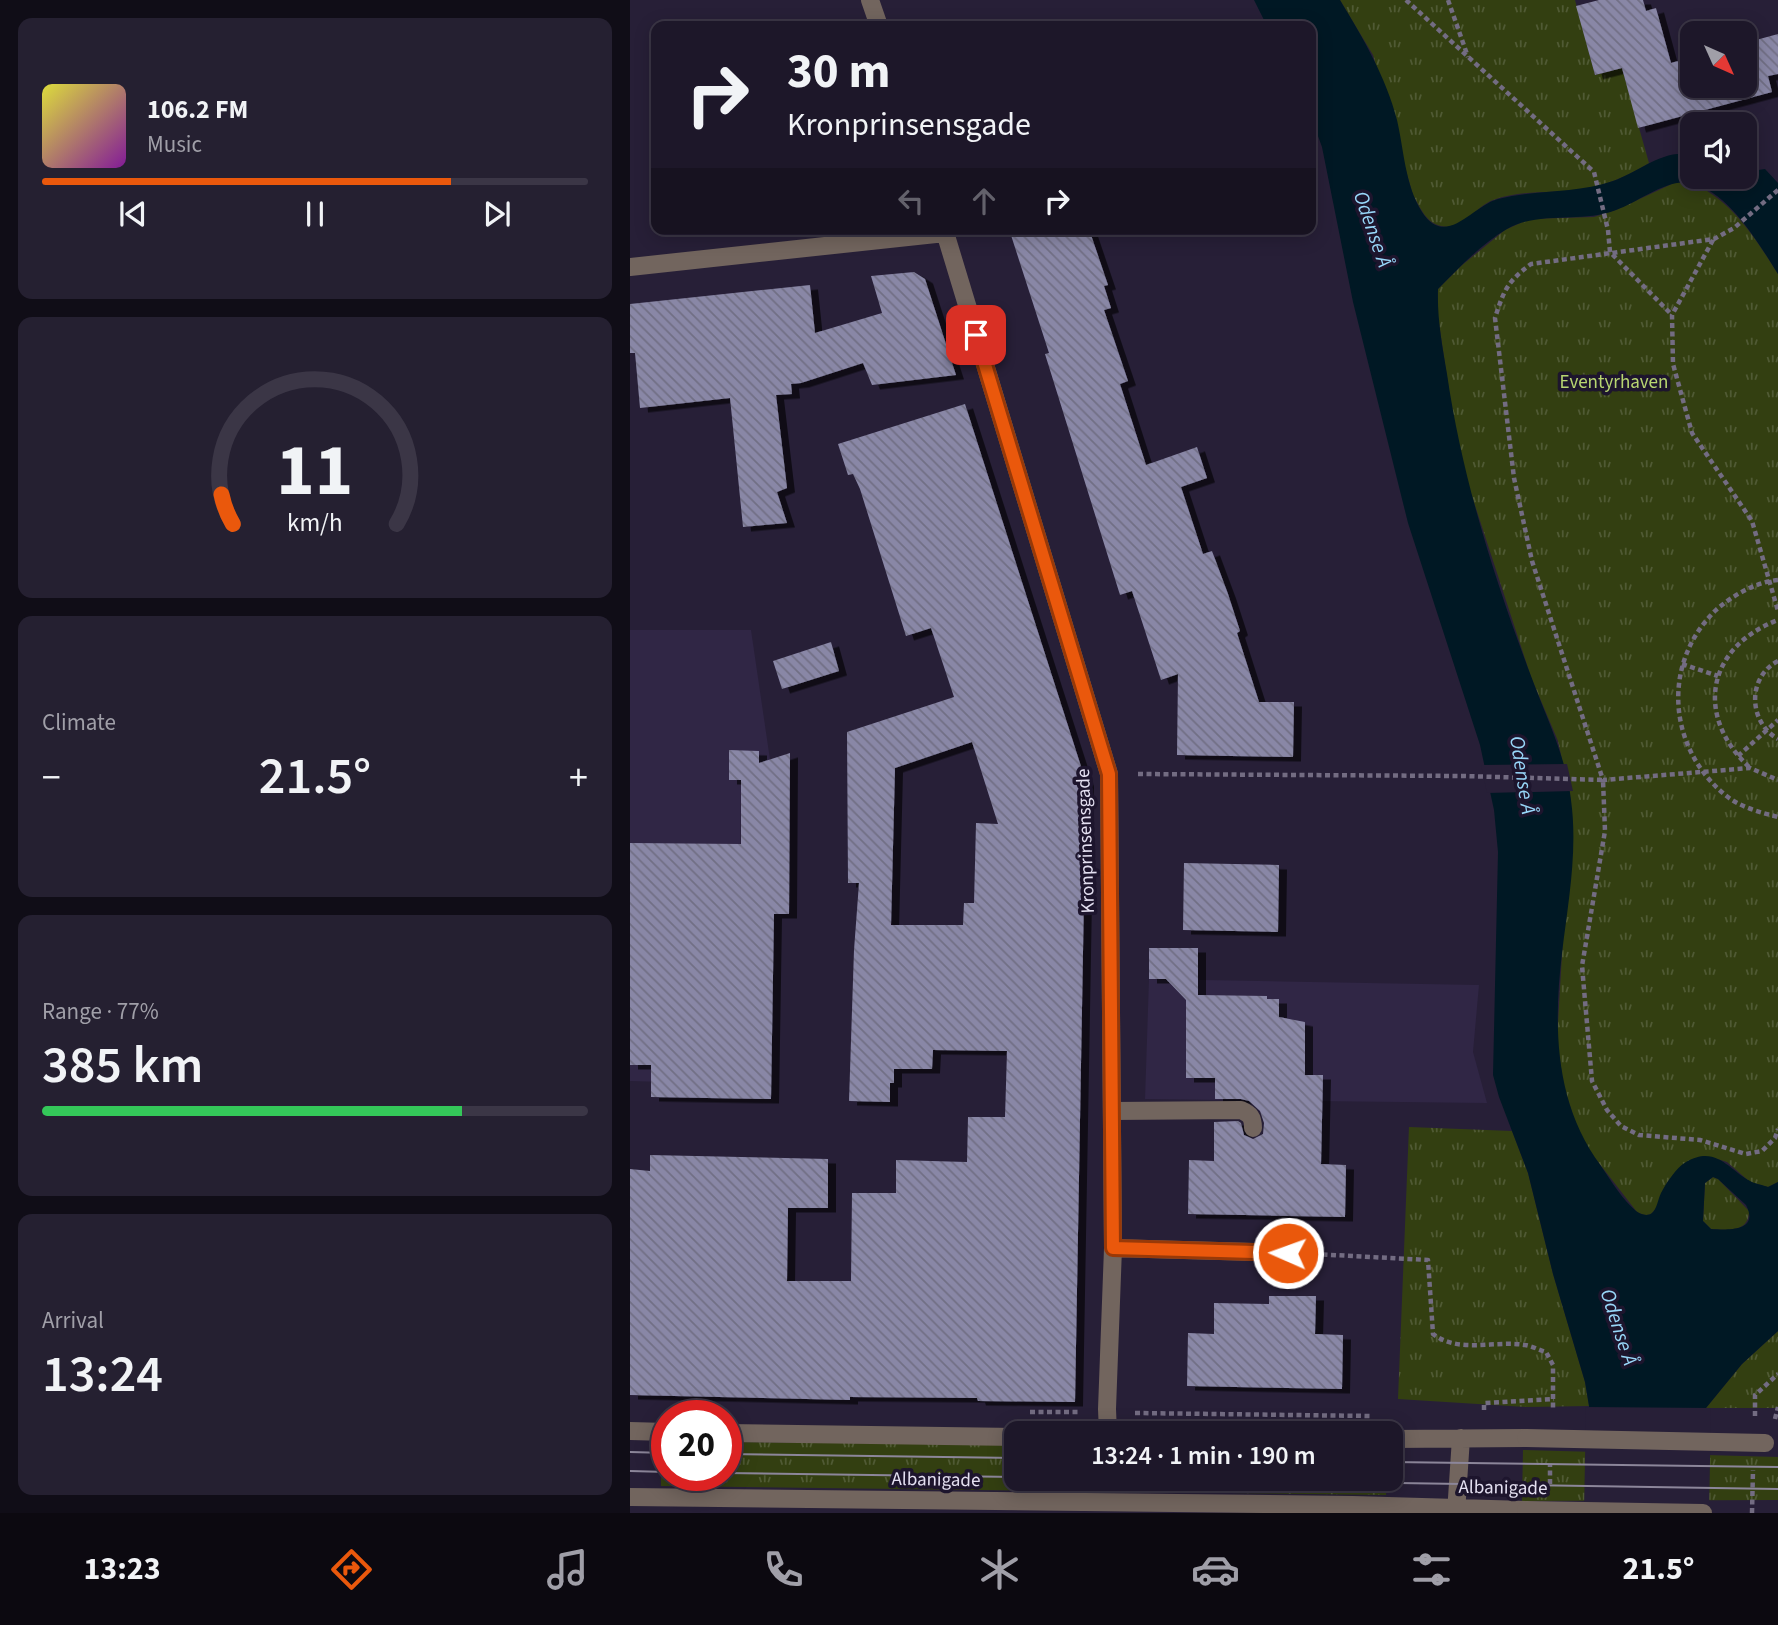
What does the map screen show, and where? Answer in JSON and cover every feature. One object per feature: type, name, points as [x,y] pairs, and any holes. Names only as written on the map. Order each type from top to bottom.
[{"type":"street","points":[[870,0],[877,21]]},
{"type":"street","points":[[630,268],[910,235]]},
{"type":"street","name":"Kronprinsensgade","points":[[945,235],[1109,774],[1113,1248],[1108,1421]]},
{"type":"street","points":[[1112,1111],[1241,1110],[1249,1113],[1253,1128]]},
{"type":"street","points":[[1113,1248],[1288,1253]]},
{"type":"street","points":[[630,1431],[651,1432]]},
{"type":"street","points":[[742,1433],[1004,1437]]},
{"type":"street","points":[[1456,1511],[1461,1438]]},
{"type":"street","points":[[1403,1439],[1526,1438],[1772,1443]]},
{"type":"street","name":"Albanigade","points":[[630,1497],[1353,1505],[1456,1511],[1703,1513]]},
{"type":"path","points":[[1406,0],[1594,172],[1608,230],[1610,253],[1672,315]]},
{"type":"path","points":[[1448,0],[1468,58]]},
{"type":"path","points":[[1778,190],[1734,228],[1714,239],[1531,264],[1512,278],[1502,294],[1494,318],[1514,478],[1532,561],[1603,780],[1605,831],[1582,966],[1592,1081],[1607,1110],[1620,1125],[1639,1135],[1700,1140],[1746,1154],[1762,1151],[1775,1138],[1778,1129]]},
{"type":"path","points":[[1714,239],[1672,315],[1673,364],[1692,433],[1752,521],[1778,611]]},
{"type":"path","points":[[1778,580],[1770,580],[1746,589],[1724,603],[1705,621],[1690,643],[1682,664],[1677,695],[1679,722],[1688,749],[1702,772],[1726,796],[1754,811],[1778,817]]},
{"type":"path","points":[[1778,620],[1759,627],[1741,640],[1727,657],[1718,676],[1715,699],[1725,740],[1750,768],[1778,780]]},
{"type":"path","points":[[1778,661],[1767,669],[1756,691],[1755,708],[1766,730],[1778,739]]},
{"type":"path","points":[[1682,664],[1718,676]]},
{"type":"path","points":[[1738,756],[1778,720]]},
{"type":"path","points":[[1172,773],[1603,780],[1750,768]]},
{"type":"path","points":[[1311,1254],[1428,1260],[1433,1334],[1447,1342],[1470,1345],[1525,1345],[1546,1352],[1553,1365],[1553,1399],[1484,1403]]},
{"type":"shaded area","points":[[630,630],[751,630],[773,780],[741,780],[740,885],[729,1084],[630,1081]]},
{"type":"shaded area","points":[[1149,979],[1479,985],[1473,1052],[1487,1103],[1145,1099]]},
{"type":"green space","points":[[1340,0],[1575,0],[1595,75],[1622,68],[1649,163],[1606,184],[1578,190],[1524,193],[1493,200],[1462,222],[1449,227],[1431,222],[1413,195],[1373,55]]},
{"type":"green space","name":"Eventyrhaven","points":[[1680,183],[1680,189],[1704,189],[1730,209],[1751,233],[1778,274],[1778,1182],[1768,1187],[1750,1182],[1727,1162],[1711,1157],[1671,1178],[1658,1205],[1652,1213],[1646,1215],[1637,1212],[1588,1149],[1564,1088],[1557,1040],[1571,800],[1558,741],[1531,677],[1468,484],[1455,430],[1437,310],[1438,289],[1505,230],[1529,219],[1594,217],[1616,210]]},
{"type":"green space","points":[[1409,1127],[1512,1131],[1528,1173],[1553,1274],[1585,1382],[1589,1406],[1526,1407],[1398,1399]]},
{"type":"green space","points":[[1713,1177],[1749,1211],[1748,1218],[1741,1227],[1730,1230],[1711,1229],[1703,1221],[1705,1183]]},
{"type":"green space","points":[[1778,1331],[1778,1408],[1706,1408],[1742,1364]]},
{"type":"green space","points":[[742,1442],[1004,1444],[1004,1490],[742,1487]]},
{"type":"green space","points":[[1523,1450],[1778,1457],[1778,1500],[1522,1501]]},
{"type":"green space","points":[[1064,1491],[1386,1491],[1386,1495]]},
{"type":"water","name":"Odense Å","points":[[1254,0],[1340,0],[1387,88],[1416,202],[1431,222],[1440,227],[1459,222],[1498,199],[1599,185],[1623,177],[1662,158],[1680,154],[1680,182],[1602,214],[1520,223],[1488,242],[1438,289],[1443,353],[1470,489],[1504,602],[1555,737],[1568,784],[1573,819],[1573,858],[1559,981],[1558,1037],[1566,1091],[1574,1117],[1586,1142],[1613,1184],[1631,1207],[1642,1214],[1652,1213],[1675,1172],[1697,1157],[1706,1156],[1722,1161],[1755,1183],[1768,1187],[1778,1182],[1778,1331],[1742,1364],[1706,1408],[1587,1513],[1589,1406],[1585,1382],[1553,1274],[1528,1173],[1493,1075],[1498,852],[1494,810],[1480,745],[1408,523],[1353,302],[1322,147],[1316,131],[1316,21],[1264,21]],"holes":[[[1713,1177],[1718,1179],[1746,1205],[1749,1220],[1740,1228],[1711,1229],[1703,1221],[1705,1183]]]},
{"type":"water","points":[[1765,169],[1778,183],[1778,274],[1752,234],[1730,207],[1706,189],[1757,189],[1757,170]]},
{"type":"pier","points":[[1567,764],[1573,791],[1487,793],[1481,765]]},
{"type":"pier","points":[[1586,1407],[1711,1408],[1709,1513],[1584,1513]]},
{"type":"building","points":[[1599,0],[1643,0],[1646,11],[1656,8],[1671,63],[1680,60],[1680,98],[1750,98],[1698,112],[1680,112],[1680,117],[1638,128],[1622,68],[1595,75],[1576,6]]},
{"type":"building","points":[[1778,34],[1778,74],[1768,76],[1772,92],[1757,96],[1757,40]]},
{"type":"building","points":[[1011,235],[1091,235],[1108,285],[1104,286],[1111,308],[1104,310],[1128,381],[1120,384],[1146,465],[1197,447],[1207,478],[1181,487],[1203,554],[1212,551],[1228,594],[1240,631],[1237,633],[1259,702],[1294,702],[1293,757],[1177,755],[1178,674],[1161,680],[1132,591],[1120,595],[1045,354],[1049,353]]},
{"type":"building","points":[[914,272],[925,279],[956,375],[872,385],[863,363],[791,384],[792,394],[776,395],[787,488],[777,492],[787,523],[743,527],[730,398],[640,408],[635,353],[630,353],[630,304],[810,285],[815,333],[882,313],[871,276]]},
{"type":"building","points":[[965,404],[1086,782],[1075,1402],[978,1401],[977,1398],[850,1397],[850,1400],[630,1395],[630,1169],[650,1171],[650,1155],[828,1159],[828,1208],[788,1208],[787,1281],[851,1281],[852,1193],[896,1193],[896,1160],[967,1162],[968,1117],[1005,1117],[1007,1051],[933,1050],[932,1069],[894,1069],[894,1083],[890,1083],[890,1102],[849,1101],[859,883],[848,883],[847,732],[954,697],[931,628],[906,636],[860,489],[853,474],[848,475],[838,444]],"holes":[[[972,742],[998,824],[976,823],[974,903],[964,903],[963,925],[891,925],[895,768]]]},
{"type":"building","points":[[831,642],[839,671],[782,689],[773,661]]},
{"type":"building","points":[[729,750],[759,751],[759,763],[790,753],[789,914],[774,914],[771,1099],[651,1097],[651,1065],[630,1065],[630,843],[741,844],[741,780],[729,780]]},
{"type":"building","points":[[1184,863],[1279,865],[1278,932],[1183,930]]},
{"type":"building","points":[[1149,948],[1198,948],[1198,995],[1267,996],[1267,999],[1279,999],[1279,1017],[1305,1022],[1305,1075],[1323,1075],[1321,1164],[1346,1165],[1345,1217],[1188,1214],[1189,1160],[1214,1161],[1214,1122],[1238,1121],[1244,1135],[1253,1139],[1263,1134],[1264,1123],[1260,1111],[1249,1101],[1215,1099],[1215,1078],[1186,1078],[1186,1000],[1166,979],[1149,979]]},
{"type":"building","points":[[1269,1296],[1316,1296],[1315,1334],[1343,1335],[1342,1389],[1187,1386],[1188,1333],[1214,1334],[1214,1303],[1269,1304]]},
{"type":"tram line","points":[[630,1452],[651,1453]]},
{"type":"tram line","points":[[742,1454],[1004,1458]]},
{"type":"tram line","points":[[1403,1462],[1778,1467]]},
{"type":"tram line","points":[[630,1471],[651,1472]]},
{"type":"tram line","points":[[742,1473],[1004,1477]]},
{"type":"tram line","points":[[1403,1483],[1778,1489]]},
{"type":"route","points":[[976,335],[1109,774],[1113,1248],[1288,1253]]}]
